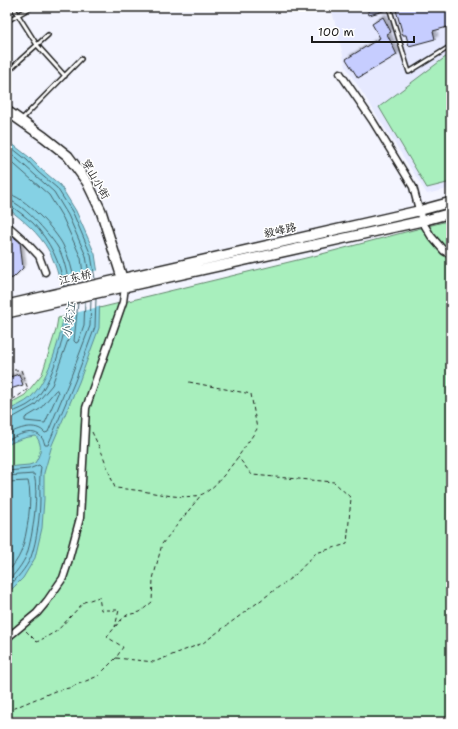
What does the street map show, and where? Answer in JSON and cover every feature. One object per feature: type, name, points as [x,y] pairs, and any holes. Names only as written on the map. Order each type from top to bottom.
[{"type":"main road","name":"穿山小街","points":[[7,111],[68,156],[87,182],[101,211],[124,283]]},
{"type":"main road","name":"毅峰路","points":[[124,283],[451,202]]},
{"type":"main road","name":"毅峰路","points":[[114,285],[422,221],[451,213]]},
{"type":"main road","name":"江东桥","points":[[42,301],[114,285]]},
{"type":"main road","points":[[7,305],[42,301]]},
{"type":"main road","points":[[7,313],[42,301]]},
{"type":"street","points":[[340,73],[372,120],[414,187],[418,211],[422,221],[436,244],[451,255]]},
{"type":"street","points":[[7,225],[39,256],[45,272]]},
{"type":"street","points":[[7,638],[37,613],[56,590],[63,578],[67,566],[80,518],[86,408],[124,302],[124,283]]},
{"type":"lane","points":[[13,7],[37,45],[65,76]]},
{"type":"lane","points":[[7,21],[32,7]]},
{"type":"lane","points":[[389,7],[409,72],[451,46]]},
{"type":"lane","points":[[7,73],[48,35]]},
{"type":"lane","points":[[20,120],[81,59]]},
{"type":"path","points":[[7,370],[21,370],[28,389],[7,402]]},
{"type":"path","points":[[7,711],[55,691],[70,688],[98,676],[116,658],[123,647],[107,636],[127,615],[140,612],[152,602],[153,579],[162,544],[201,495],[216,484],[258,429],[251,394],[189,382]]},
{"type":"path","points":[[92,432],[102,453],[115,488],[174,497],[201,495]]},
{"type":"path","points":[[116,658],[154,662],[203,643],[295,575],[316,553],[347,544],[351,498],[334,482],[252,475],[238,457]]},
{"type":"path","points":[[22,627],[37,642],[57,631],[84,602],[99,596],[101,610],[119,610],[115,628]]},
{"type":"shaded area","points":[[331,7],[451,7],[451,188],[427,194],[346,67]]},
{"type":"green space","points":[[451,53],[451,182],[427,188],[379,107]]},
{"type":"green space","points":[[451,220],[451,722],[7,722],[7,405],[25,395],[42,374],[56,330],[58,318],[318,255]]},
{"type":"water","name":"小东江","points":[[7,140],[29,157],[60,185],[76,211],[95,254],[100,287],[99,328],[79,382],[52,445],[44,473],[42,528],[35,558],[23,578],[7,594],[7,467],[35,463],[39,456],[40,443],[36,436],[21,439],[7,445],[7,411],[29,399],[44,379],[58,342],[64,307],[63,294],[59,278],[45,244],[25,222],[7,208]]},
{"type":"pier","points":[[100,270],[102,306],[60,317],[62,307],[57,279]]},
{"type":"building","points":[[367,7],[386,7],[387,10],[369,15]]},
{"type":"building","points":[[401,7],[451,7],[451,26],[433,31],[435,39],[409,46],[406,35],[403,35],[396,10]]},
{"type":"building","points":[[383,17],[391,32],[387,34],[397,55],[358,78],[346,59],[380,38],[372,24]]},
{"type":"building","points":[[7,232],[20,242],[23,268],[13,278],[7,279]]},
{"type":"building","points":[[19,374],[23,385],[7,390],[7,378]]}]
